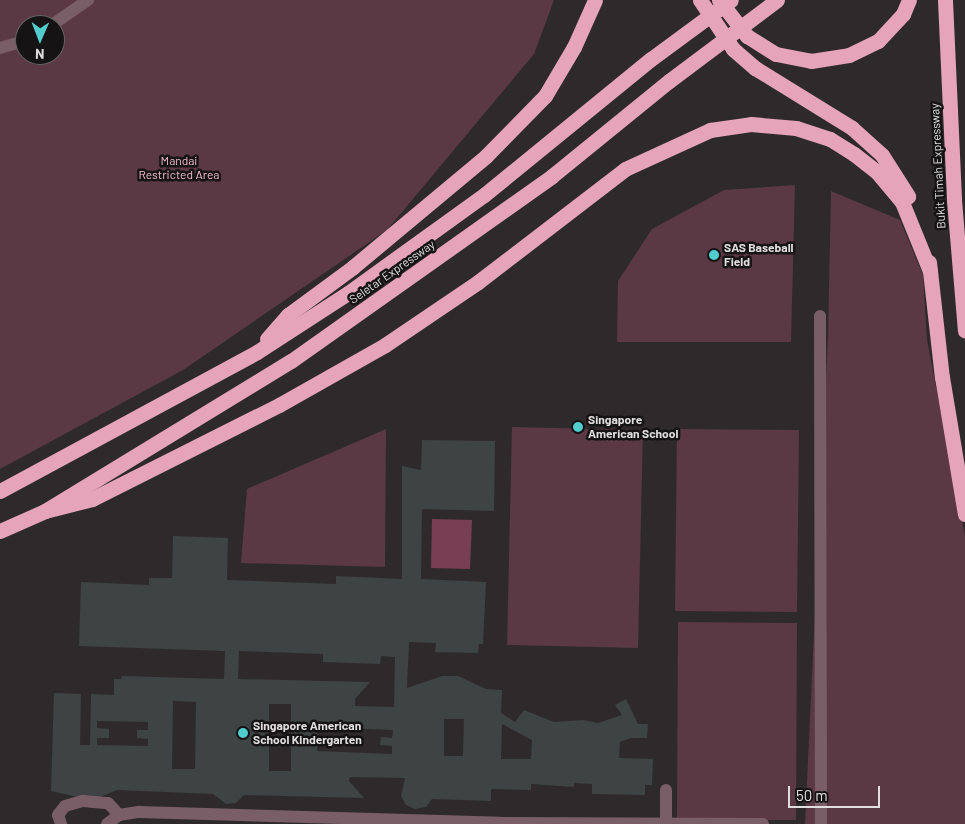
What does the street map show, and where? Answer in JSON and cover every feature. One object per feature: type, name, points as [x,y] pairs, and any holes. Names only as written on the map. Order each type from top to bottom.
[{"type":"highway","points":[[257,352],[288,315],[353,267],[486,156],[545,96],[574,47],[595,0]]},
{"type":"highway","points":[[700,0],[734,48],[756,68],[852,128],[882,156],[895,174],[920,222],[930,271],[942,377],[965,514]]},
{"type":"highway","points":[[719,0],[747,36],[776,54],[811,61],[849,56],[878,41],[903,14],[909,0]]},
{"type":"highway","points":[[0,492],[257,352],[348,293],[477,200],[651,59],[731,0]]},
{"type":"highway","name":"Seletar Expressway","points":[[0,531],[45,511],[291,361],[394,290],[552,176],[669,81],[777,0]]},
{"type":"highway","name":"Bukit Timah Expressway","points":[[945,0],[954,200],[965,331]]},
{"type":"highway","points":[[45,511],[92,499],[279,405],[385,345],[478,282],[625,169],[668,147],[710,130],[751,124],[796,128],[813,133],[854,154],[890,186],[911,219],[930,271]]},
{"type":"street","points":[[65,16],[88,0]]},
{"type":"street","points":[[0,48],[15,44]]},
{"type":"street","points":[[820,316],[821,824]]},
{"type":"street","points":[[666,790],[666,824]]},
{"type":"street","points":[[61,824],[58,815],[66,806],[82,801],[108,803],[119,815]]},
{"type":"street","points":[[107,824],[119,815],[139,812],[500,824],[763,824]]},
{"type":"green space","name":"Mandai Restricted Area","points":[[0,0],[554,0],[534,54],[387,230],[183,370],[0,469]]},
{"type":"green space","name":"SAS Baseball Field","points":[[795,185],[791,342],[617,342],[618,281],[652,229],[724,190]]},
{"type":"green space","points":[[831,191],[900,220],[923,275],[927,340],[965,536],[965,824],[805,824],[828,338]]},
{"type":"green space","points":[[512,427],[643,430],[638,648],[507,645]]},
{"type":"green space","points":[[386,429],[385,567],[241,563],[247,489]]},
{"type":"green space","points":[[677,429],[799,430],[797,612],[675,611]]},
{"type":"green space","points":[[678,622],[797,623],[796,820],[677,820]]},
{"type":"shaded area","points":[[432,519],[472,520],[470,569],[431,568]]},
{"type":"building","points":[[422,440],[495,441],[494,511],[422,509],[421,579],[486,582],[483,644],[479,644],[478,653],[435,652],[436,643],[409,642],[407,688],[442,676],[458,676],[486,689],[502,690],[501,713],[515,722],[524,710],[554,722],[583,720],[598,723],[622,715],[615,705],[626,699],[638,724],[648,724],[647,738],[631,738],[620,742],[619,758],[653,759],[652,785],[645,785],[645,795],[592,794],[592,784],[574,783],[574,787],[531,784],[531,790],[491,789],[491,801],[432,799],[426,807],[415,809],[406,805],[401,796],[405,778],[350,777],[349,781],[364,798],[244,795],[236,803],[226,804],[213,794],[117,790],[100,797],[82,798],[51,791],[54,693],[81,694],[80,745],[90,745],[91,694],[114,695],[114,679],[121,679],[122,676],[224,679],[225,651],[79,646],[81,582],[149,585],[149,578],[172,578],[173,536],[228,538],[227,580],[336,584],[336,576],[402,579],[402,466],[421,470]],"holes":[[[239,651],[323,654],[323,662],[380,664],[381,656],[395,657],[394,707],[355,706],[355,699],[370,682],[238,679]],[[173,701],[196,702],[195,769],[172,769]],[[269,704],[291,704],[291,771],[269,771]],[[444,719],[464,719],[463,756],[444,756]],[[97,721],[148,722],[148,730],[137,730],[137,738],[148,739],[148,746],[97,745],[97,738],[109,738],[109,729],[97,728]],[[502,724],[532,740],[531,759],[501,759]],[[318,727],[393,730],[392,738],[381,737],[380,745],[392,746],[392,754],[317,751]]]},
{"type":"place","name":"SAS Baseball Field","points":[[714,255]]},
{"type":"place","name":"Singapore American School","points":[[578,427]]},
{"type":"place","name":"Singapore American School Kindergarten","points":[[243,733]]}]
